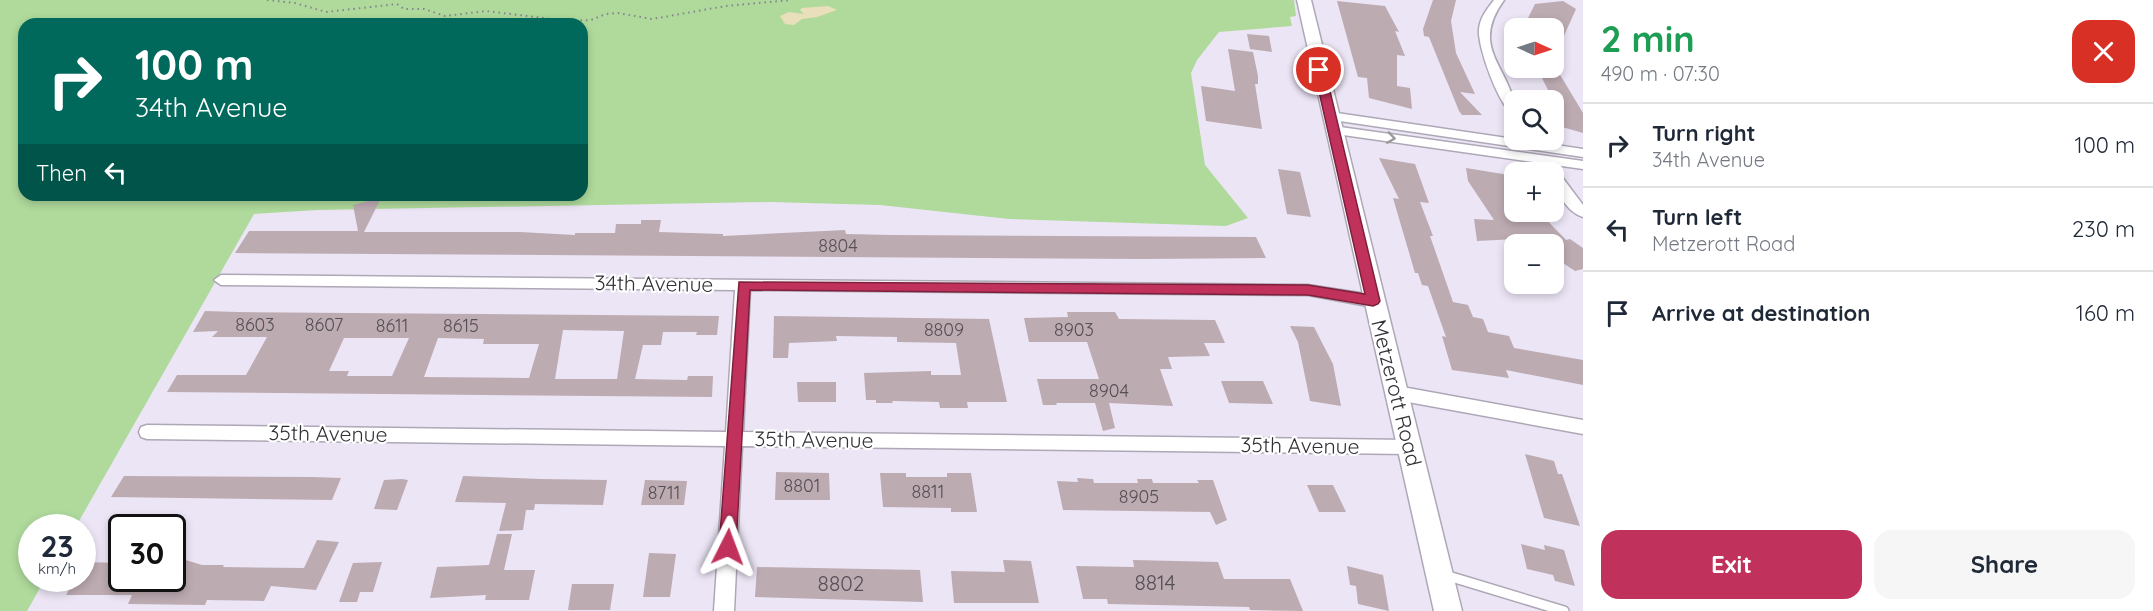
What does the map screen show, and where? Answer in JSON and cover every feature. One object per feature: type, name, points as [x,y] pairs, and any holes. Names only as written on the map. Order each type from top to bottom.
[{"type":"street","name":"Metzerott Road","points":[[1304,0],[1373,301],[1448,611]]},
{"type":"street","points":[[1499,0],[1489,12],[1484,34],[1490,58],[1505,90]]},
{"type":"street","points":[[1332,123],[1504,139]]},
{"type":"street","points":[[1332,123],[1583,165]]},
{"type":"street","points":[[1564,149],[1583,153]]},
{"type":"street","points":[[1536,150],[1543,162]]},
{"type":"street","points":[[1564,188],[1583,212]]},
{"type":"street","name":"34th Avenue","points":[[221,280],[1308,290],[1373,301]]},
{"type":"street","points":[[724,611],[743,285]]},
{"type":"street","points":[[1397,393],[1583,427]]},
{"type":"street","name":"35th Avenue","points":[[147,432],[1409,447]]},
{"type":"lane","points":[[1439,573],[1564,611]]},
{"type":"path","points":[[267,0],[296,3],[326,12],[398,4],[404,9],[424,9],[445,16],[486,11],[543,18]]},
{"type":"path","points":[[588,20],[606,14],[618,13],[652,19],[726,6],[791,0]]},
{"type":"green space","points":[[0,0],[1294,0],[1296,16],[1290,17],[1292,26],[1219,32],[1197,60],[1191,73],[1205,165],[1248,218],[1226,226],[1009,219],[880,205],[770,202],[317,210],[254,214],[83,514],[18,514],[18,592],[38,592],[27,611],[0,611]]},
{"type":"sand","points":[[828,6],[837,10],[802,19],[794,25],[785,24],[780,16],[789,12],[804,14],[800,10],[802,8]]},
{"type":"building","points":[[1433,0],[1456,0],[1451,21],[1456,53],[1475,94],[1460,92],[1482,115],[1462,115],[1459,111],[1429,37],[1424,36],[1423,29]]},
{"type":"building","points":[[1337,1],[1385,6],[1399,32],[1395,31],[1405,56],[1397,55],[1397,86],[1410,88],[1412,109],[1369,98],[1367,78],[1358,77]]},
{"type":"building","points":[[1563,1],[1576,9],[1564,36],[1564,18],[1528,18],[1535,4]]},
{"type":"building","points":[[1247,34],[1269,36],[1272,52],[1250,49]]},
{"type":"building","points":[[1228,49],[1253,52],[1258,76],[1258,84],[1255,84],[1262,129],[1206,121],[1201,86],[1235,91]]},
{"type":"building","points":[[1542,78],[1562,78],[1583,113],[1583,133],[1564,128],[1564,90],[1548,90]]},
{"type":"building","points":[[1379,158],[1415,164],[1429,203],[1420,202],[1453,302],[1468,305],[1473,317],[1483,319],[1488,332],[1509,336],[1514,348],[1583,360],[1583,385],[1506,370],[1509,378],[1452,370],[1442,336],[1446,337],[1428,286],[1422,285],[1418,273],[1415,273],[1393,198],[1399,199]]},
{"type":"building","points":[[1466,168],[1504,174],[1504,222],[1549,222],[1560,234],[1504,234],[1504,240],[1477,241],[1474,219],[1494,220],[1468,181]]},
{"type":"building","points":[[1278,169],[1300,172],[1311,217],[1287,214]]},
{"type":"building","points":[[380,201],[364,232],[520,232],[575,235],[575,233],[615,233],[616,224],[641,224],[641,220],[661,220],[659,232],[723,234],[723,236],[845,230],[846,234],[892,235],[1256,237],[1266,258],[235,253],[249,231],[358,231],[353,205]]},
{"type":"building","points":[[1564,238],[1570,239],[1583,248],[1583,269],[1575,271],[1564,264]]},
{"type":"building","points":[[205,311],[719,316],[717,335],[696,335],[697,332],[663,332],[661,345],[643,345],[635,379],[687,380],[688,376],[713,376],[712,397],[167,392],[177,375],[246,375],[267,337],[212,337],[218,331],[193,332]],"holes":[[[563,330],[624,331],[617,379],[555,379]],[[344,338],[409,338],[392,376],[347,376],[349,371],[329,371]],[[438,338],[484,339],[483,344],[539,344],[529,378],[424,377]]]},
{"type":"building","points":[[1067,312],[1115,312],[1119,319],[1215,320],[1225,343],[1204,343],[1210,356],[1168,357],[1172,369],[1160,369],[1173,406],[1109,403],[1115,428],[1103,431],[1095,403],[1043,405],[1037,379],[1099,379],[1087,342],[1029,342],[1024,318],[1068,317]]},
{"type":"building","points":[[774,316],[989,319],[1007,402],[967,402],[968,408],[940,408],[939,402],[876,403],[876,400],[866,400],[864,373],[931,371],[931,375],[961,375],[956,343],[897,342],[897,337],[836,336],[837,341],[789,343],[788,358],[773,358]]},
{"type":"building","points":[[1290,326],[1314,327],[1333,364],[1341,406],[1310,401],[1298,342]]},
{"type":"building","points":[[1221,381],[1263,381],[1273,404],[1229,403]]},
{"type":"building","points":[[797,382],[836,382],[836,402],[798,402]]},
{"type":"building","points":[[1525,454],[1554,461],[1558,474],[1562,474],[1580,526],[1544,518]]},
{"type":"building","points":[[776,472],[829,473],[830,500],[775,500]]},
{"type":"building","points":[[880,473],[906,473],[906,477],[947,477],[947,473],[971,473],[977,512],[951,512],[951,508],[883,507]]},
{"type":"building","points":[[124,476],[341,478],[332,500],[111,497]]},
{"type":"building","points":[[463,476],[607,480],[603,505],[535,504],[534,510],[526,510],[523,530],[499,531],[506,503],[455,502]]},
{"type":"building","points":[[1077,478],[1093,479],[1094,483],[1138,483],[1137,479],[1152,479],[1153,483],[1199,483],[1197,480],[1213,480],[1227,520],[1216,525],[1210,512],[1063,510],[1057,481],[1078,482]]},
{"type":"building","points":[[384,480],[408,480],[397,510],[374,509]]},
{"type":"building","points":[[645,480],[687,481],[684,505],[641,505]]},
{"type":"building","points":[[1307,485],[1333,485],[1346,512],[1319,512]]},
{"type":"building","points":[[497,534],[512,534],[504,570],[535,570],[529,600],[485,600],[486,595],[430,598],[437,567],[489,565]]},
{"type":"building","points":[[317,540],[339,542],[316,590],[271,586],[264,601],[207,600],[205,605],[128,604],[132,595],[66,595],[68,592],[96,592],[96,562],[108,563],[108,592],[186,592],[186,560],[202,565],[224,565],[223,567],[304,568]]},
{"type":"building","points":[[1521,544],[1545,550],[1544,545],[1564,550],[1575,586],[1555,581],[1553,575],[1527,569]]},
{"type":"building","points":[[649,553],[676,554],[670,597],[643,597]]},
{"type":"building","points":[[1003,560],[1031,561],[1039,603],[954,603],[951,571],[1005,572]]},
{"type":"building","points":[[1133,560],[1218,562],[1224,579],[1290,579],[1303,611],[1250,610],[1249,607],[1108,604],[1107,599],[1083,599],[1076,566],[1134,567]]},
{"type":"building","points":[[382,562],[373,592],[360,592],[357,602],[339,602],[353,563]]},
{"type":"building","points":[[1347,566],[1383,575],[1389,611],[1358,604],[1356,586],[1350,585]]},
{"type":"building","points":[[757,567],[920,570],[923,602],[755,597]]},
{"type":"building","points":[[572,584],[614,584],[610,610],[568,610]]},
{"type":"route","points":[[728,547],[743,285],[1308,290],[1373,301],[1319,70]]}]
